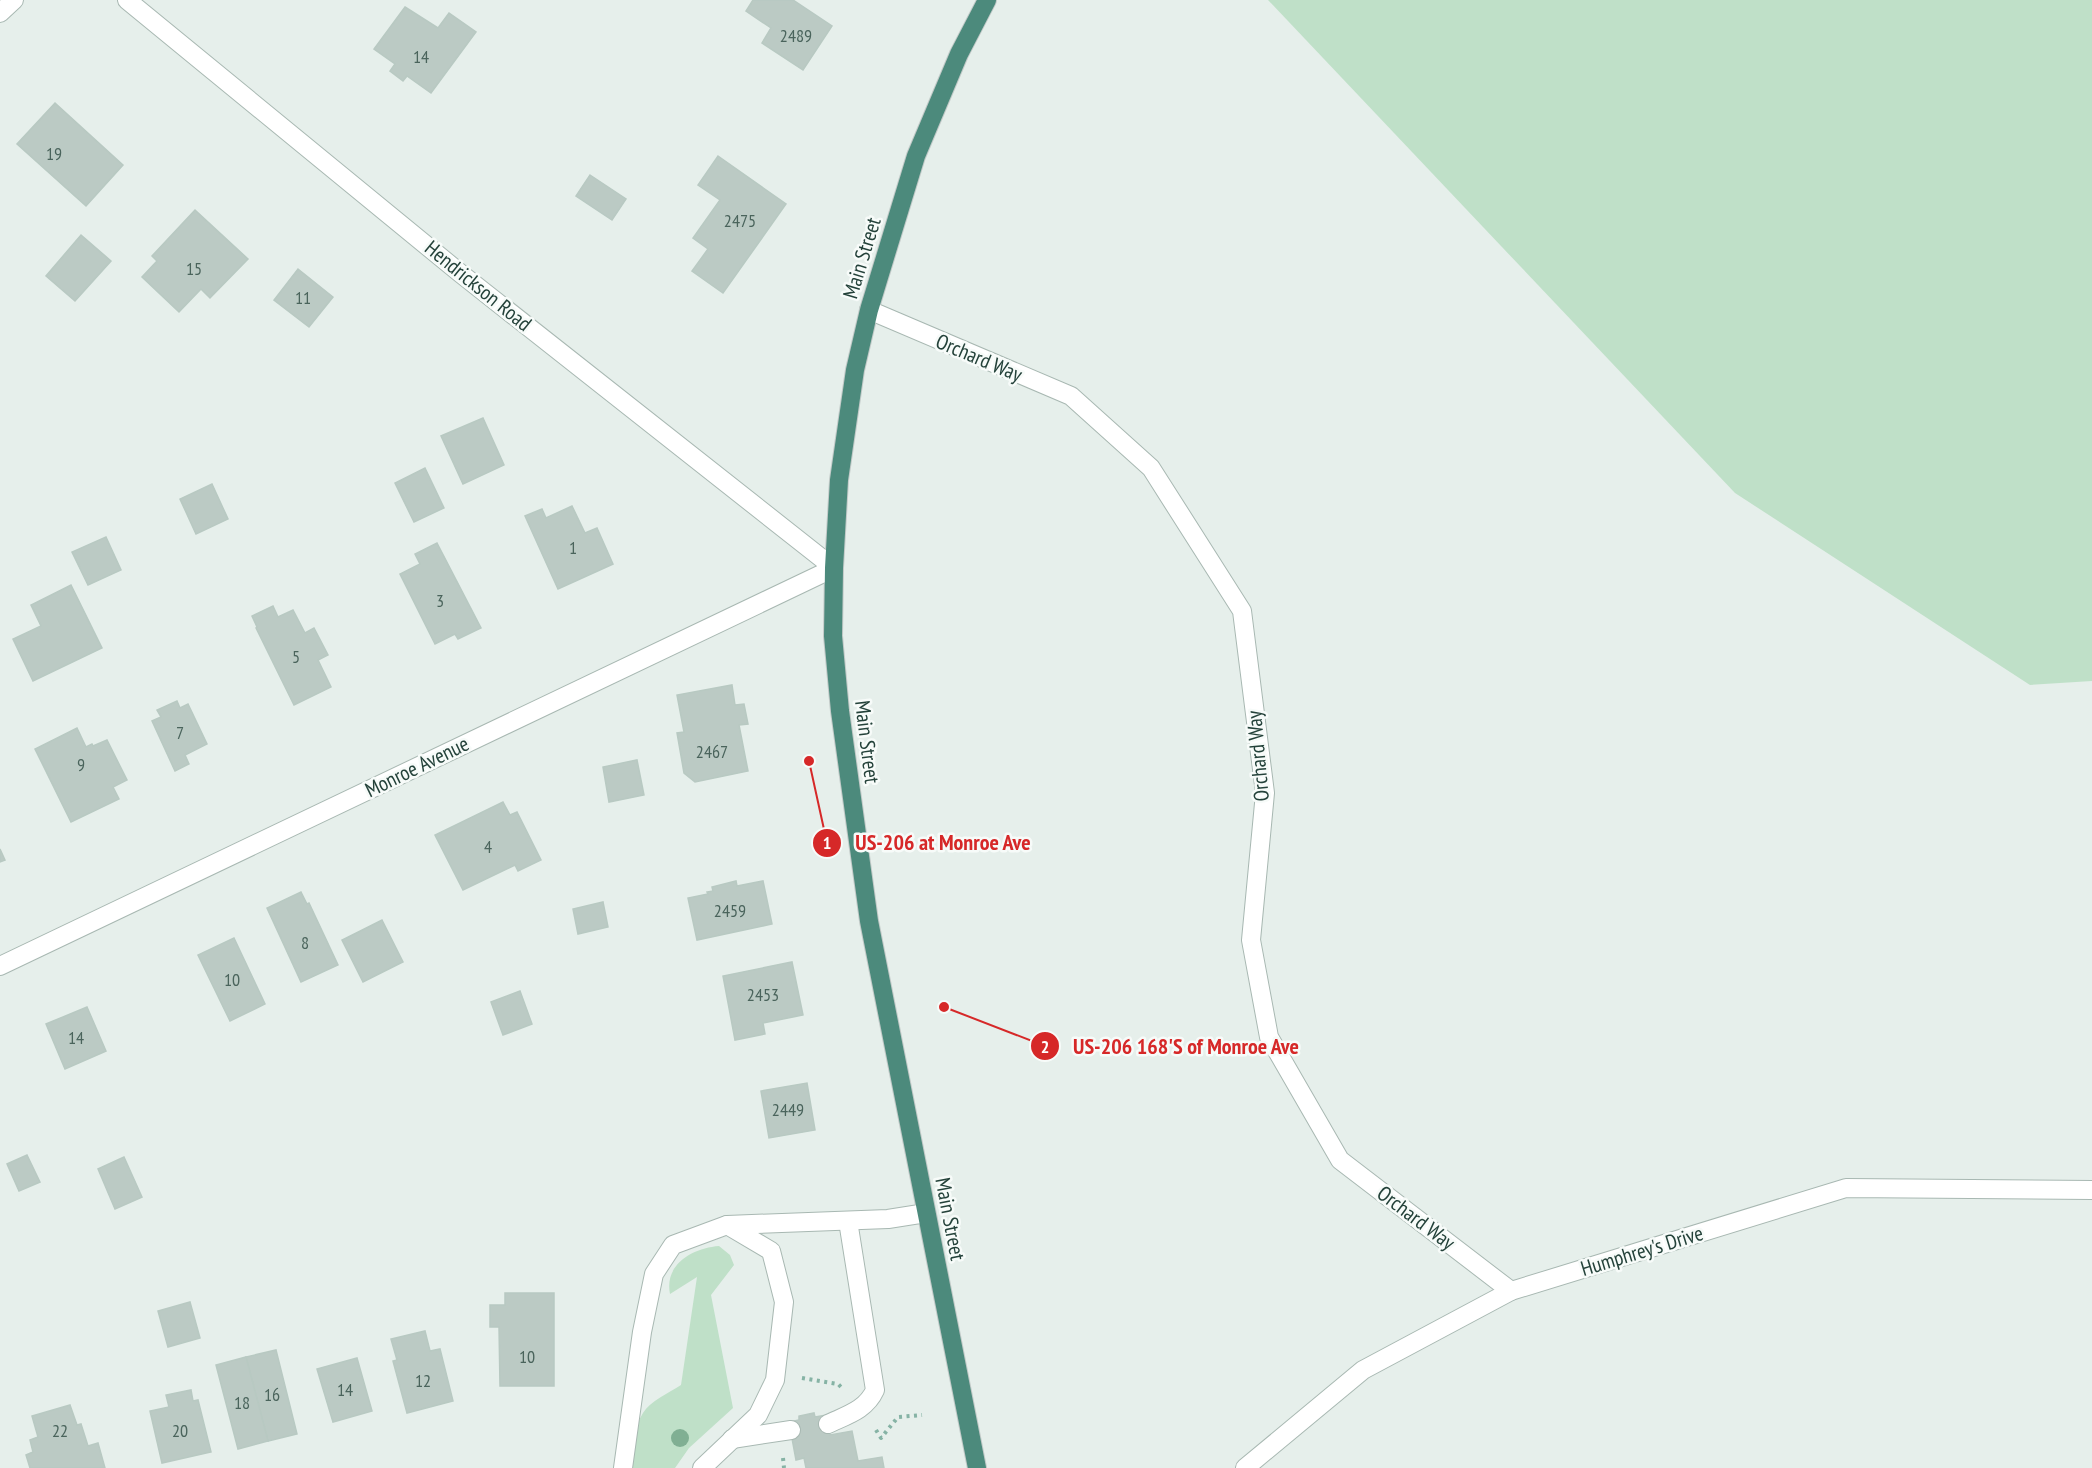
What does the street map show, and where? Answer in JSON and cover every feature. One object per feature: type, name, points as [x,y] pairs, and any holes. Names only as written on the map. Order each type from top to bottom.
[{"type":"highway","name":"Main Street","points":[[977,1468],[869,921],[840,711],[833,636],[839,480],[855,370],[869,310],[916,156],[959,54],[987,0]]},
{"type":"street","points":[[0,13],[14,0]]},
{"type":"street","name":"Hendrickson Road","points":[[127,0],[460,273],[834,568]]},
{"type":"street","name":"Orchard Way","points":[[869,310],[1071,396],[1152,468],[1242,611],[1265,793],[1251,940],[1269,1038],[1340,1160],[1512,1291]]},
{"type":"street","name":"Monroe Avenue","points":[[0,966],[834,568]]},
{"type":"street","name":"Humphrey's Drive","points":[[1245,1468],[1362,1370],[1512,1291],[1846,1188],[2092,1190]]},
{"type":"street","points":[[623,1468],[642,1332],[654,1274],[673,1245],[727,1225],[888,1219],[926,1213]]},
{"type":"street","points":[[828,1424],[860,1410],[871,1401],[875,1390],[849,1221]]},
{"type":"street","points":[[702,1468],[758,1415],[775,1380],[784,1302],[771,1251],[727,1225]]},
{"type":"street","points":[[732,1439],[790,1430]]},
{"type":"path","points":[[873,1425],[881,1438],[898,1417],[922,1414]]},
{"type":"green space","points":[[1268,0],[2092,0],[2092,681],[2030,685],[1735,493]]},
{"type":"green space","points":[[719,1246],[730,1255],[734,1265],[711,1295],[733,1408],[689,1448],[675,1468],[630,1468],[635,1432],[643,1413],[655,1401],[681,1385],[697,1277],[670,1294],[671,1274],[676,1266],[690,1254]]},
{"type":"building","points":[[753,0],[793,0],[832,26],[803,70],[762,43],[771,28],[746,11]]},
{"type":"building","points":[[405,7],[438,28],[449,13],[476,32],[431,93],[407,76],[403,81],[390,71],[395,64],[374,49]]},
{"type":"building","points":[[55,103],[123,165],[86,206],[17,144]]},
{"type":"building","points":[[718,156],[786,204],[723,293],[692,271],[708,249],[693,238],[720,200],[698,185]]},
{"type":"building","points":[[590,175],[626,199],[612,220],[576,196]]},
{"type":"building","points":[[195,210],[248,259],[210,298],[201,289],[179,312],[142,277],[157,261],[152,256]]},
{"type":"building","points":[[81,235],[111,261],[75,301],[46,276]]},
{"type":"building","points":[[298,269],[333,297],[309,327],[274,300]]},
{"type":"building","points":[[483,418],[504,465],[463,484],[441,436]]},
{"type":"building","points":[[425,468],[444,508],[414,522],[395,483]]},
{"type":"building","points":[[212,484],[228,519],[196,534],[180,499]]},
{"type":"building","points":[[572,506],[585,533],[597,528],[613,564],[558,589],[525,516],[542,509],[546,518]]},
{"type":"building","points":[[106,537],[121,570],[88,585],[72,552]]},
{"type":"building","points":[[437,543],[481,628],[458,639],[455,634],[435,644],[400,574],[420,564],[415,554]]},
{"type":"building","points":[[71,585],[102,648],[33,681],[13,639],[41,626],[31,605]]},
{"type":"building","points":[[273,606],[278,617],[293,610],[305,633],[314,628],[328,655],[318,660],[331,687],[294,705],[252,616]]},
{"type":"building","points":[[732,685],[735,705],[744,704],[748,724],[739,725],[748,771],[695,782],[684,773],[677,733],[684,732],[677,695]]},
{"type":"building","points":[[177,701],[180,708],[188,704],[207,744],[185,755],[189,764],[175,771],[152,721],[161,717],[157,710]]},
{"type":"building","points":[[77,728],[86,747],[107,740],[127,780],[113,787],[119,799],[71,822],[35,749]]},
{"type":"building","points":[[637,760],[644,795],[609,802],[603,767]]},
{"type":"building","points":[[503,802],[510,815],[517,812],[541,860],[518,871],[515,865],[463,890],[435,835]]},
{"type":"building","points":[[0,849],[5,860],[0,862]]},
{"type":"building","points":[[736,881],[737,886],[763,881],[772,924],[697,940],[688,898],[708,894],[707,892],[713,891],[712,887]]},
{"type":"building","points":[[301,892],[307,904],[309,903],[338,965],[301,982],[267,908]]},
{"type":"building","points":[[603,902],[608,927],[578,934],[573,909]]},
{"type":"building","points":[[382,920],[403,962],[363,982],[342,940]]},
{"type":"building","points":[[234,938],[265,1004],[230,1021],[198,955]]},
{"type":"building","points":[[792,962],[803,1015],[763,1023],[765,1034],[735,1040],[723,976]]},
{"type":"building","points":[[520,991],[532,1024],[503,1035],[491,1002]]},
{"type":"building","points":[[87,1007],[106,1051],[65,1069],[46,1024]]},
{"type":"building","points":[[807,1083],[815,1130],[769,1138],[761,1091]]},
{"type":"building","points":[[27,1155],[40,1182],[19,1191],[7,1164]]},
{"type":"building","points":[[124,1157],[142,1197],[115,1209],[98,1169]]},
{"type":"building","points":[[505,1293],[554,1293],[554,1386],[500,1386],[499,1327],[490,1327],[490,1305],[505,1305]]},
{"type":"building","points":[[190,1302],[200,1338],[168,1347],[158,1311]]},
{"type":"building","points":[[425,1331],[430,1351],[440,1349],[453,1401],[407,1413],[393,1361],[397,1360],[391,1339]]},
{"type":"building","points":[[276,1350],[297,1434],[268,1441],[246,1357]]},
{"type":"building","points":[[246,1357],[268,1441],[238,1449],[216,1365]]},
{"type":"building","points":[[357,1358],[372,1411],[333,1422],[317,1369]]},
{"type":"building","points":[[191,1390],[193,1401],[198,1400],[211,1452],[162,1463],[150,1411],[169,1407],[166,1395]]},
{"type":"building","points":[[70,1405],[77,1425],[81,1424],[88,1446],[98,1443],[105,1468],[30,1468],[26,1455],[33,1452],[30,1440],[38,1437],[32,1416]]},
{"type":"building","points":[[814,1413],[815,1417],[826,1415],[830,1435],[852,1431],[858,1461],[882,1457],[884,1468],[806,1468],[804,1458],[796,1460],[789,1422],[799,1420],[799,1416]]},
{"type":"place","name":"US-206 at Monroe Ave","points":[[809,761]]},
{"type":"place","name":"US-206 168'S of Monroe Ave","points":[[944,1007]]}]
